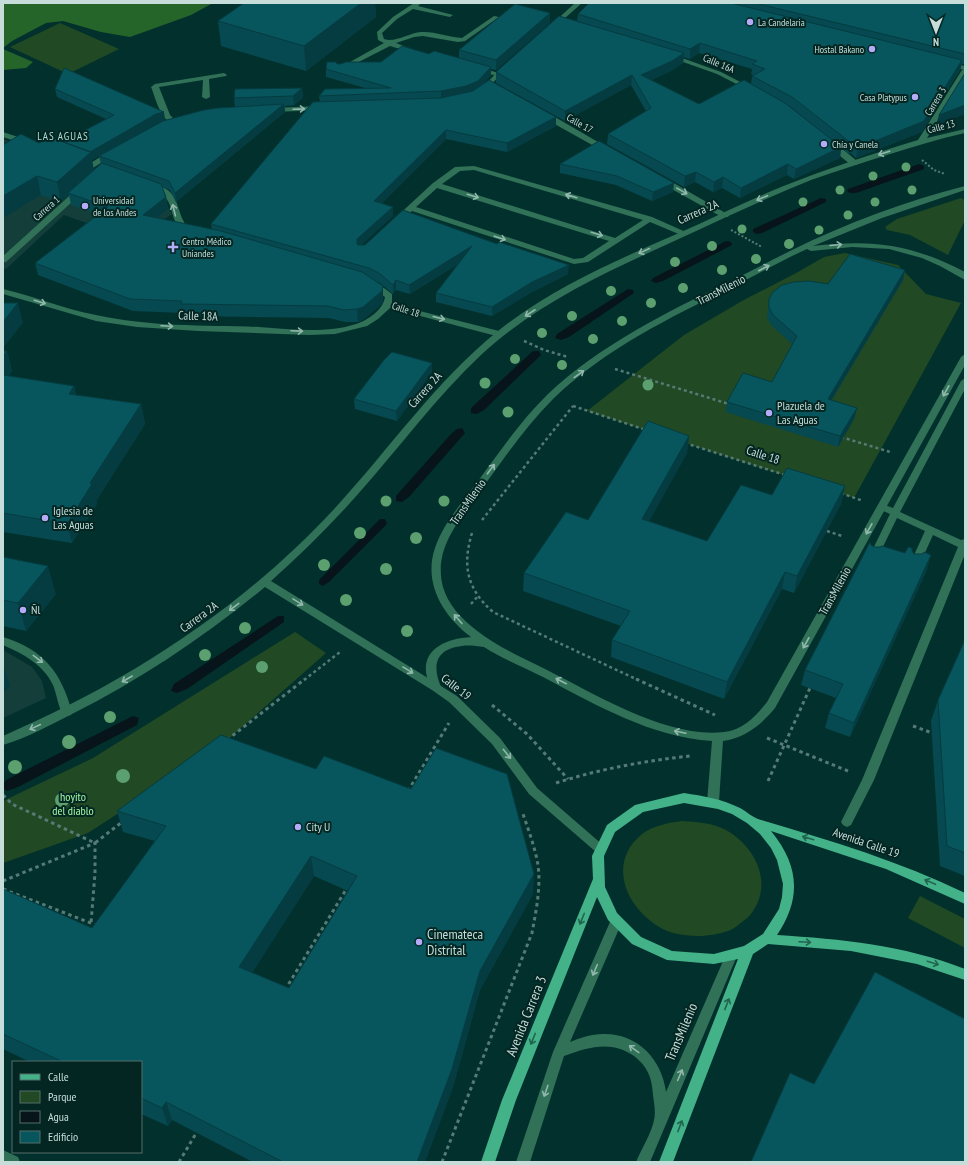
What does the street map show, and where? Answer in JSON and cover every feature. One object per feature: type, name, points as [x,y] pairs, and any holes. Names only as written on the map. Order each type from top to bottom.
[{"type":"main road","points":[[684,798],[713,802],[738,812],[755,822],[766,832],[783,856],[789,883],[789,897],[779,922],[766,938],[748,950],[731,956],[700,960],[668,955],[639,942],[616,922],[607,910],[597,883],[597,861],[600,850],[609,834],[621,820],[644,806],[670,799],[684,798]]},
{"type":"main road","name":"Avenida Calle 19","points":[[755,822],[839,847],[888,864],[941,886],[965,899]]},
{"type":"main road","name":"Avenida Carrera 3","points":[[488,1162],[509,1100],[597,883]]},
{"type":"main road","points":[[766,938],[832,943],[878,949],[916,958],[965,975]]},
{"type":"main road","points":[[666,1162],[748,950]]},
{"type":"street","points":[[418,3],[396,18],[379,33],[381,40],[389,44],[420,53]]},
{"type":"street","points":[[545,32],[561,23],[579,3]]},
{"type":"street","points":[[412,7],[450,15]]},
{"type":"street","points":[[340,70],[389,44],[421,34],[464,40],[496,17]]},
{"type":"street","name":"Calle 16A","points":[[667,54],[719,73],[756,92]]},
{"type":"street","points":[[937,61],[965,69]]},
{"type":"street","points":[[478,94],[492,86],[497,74],[509,64]]},
{"type":"street","points":[[471,67],[497,74]]},
{"type":"street","name":"Carrera 3","points":[[922,142],[965,69]]},
{"type":"street","points":[[173,122],[167,116],[155,87],[159,84],[224,75]]},
{"type":"street","points":[[206,77],[206,97]]},
{"type":"street","points":[[264,110],[328,108]]},
{"type":"street","name":"Calle 17","points":[[538,111],[614,153]]},
{"type":"street","name":"Calle 13","points":[[922,142],[965,131]]},
{"type":"street","points":[[3,134],[32,145]]},
{"type":"street","points":[[824,139],[854,163]]},
{"type":"street","name":"Carrera 2A","points":[[3,741],[67,712],[137,673],[195,637],[256,590],[338,511],[447,384],[481,349],[527,315],[572,287],[610,267],[798,183],[854,163],[922,142]]},
{"type":"street","points":[[103,170],[87,165],[116,151]]},
{"type":"street","points":[[389,227],[436,185],[458,169],[474,168],[648,219],[684,233]]},
{"type":"street","points":[[656,176],[725,215]]},
{"type":"street","points":[[141,183],[167,193],[173,204],[177,221],[182,228],[195,234]]},
{"type":"street","points":[[436,185],[614,240]]},
{"type":"street","name":"Carrera 1","points":[[3,260],[86,186]]},
{"type":"street","name":"TransMilenio","points":[[965,188],[931,198],[838,233],[783,258],[645,329],[564,384],[509,445],[440,541],[436,565],[438,585],[443,598],[458,620],[487,644],[632,716],[675,731],[718,738],[747,730],[771,706],[965,357]]},
{"type":"street","points":[[410,208],[574,262],[585,260],[648,219]]},
{"type":"street","name":"TransMilenio","points":[[798,251],[853,244],[897,247],[932,258],[962,274],[965,278]]},
{"type":"street","name":"Calle 18","points":[[366,281],[376,286],[389,296],[388,305],[500,334]]},
{"type":"street","name":"Calle 18A","points":[[3,290],[75,313],[97,318],[145,325],[202,328],[307,331],[349,329],[377,317],[388,305]]},
{"type":"street","points":[[873,559],[895,513],[965,381]]},
{"type":"street","points":[[848,822],[868,780],[965,544],[882,507]]},
{"type":"street","points":[[914,566],[931,530]]},
{"type":"street","name":"Calle 19","points":[[264,582],[436,687],[458,704],[496,741],[533,791],[600,850]]},
{"type":"street","points":[[436,687],[430,678],[431,665],[432,658],[439,650],[449,644],[461,640],[474,640],[487,644]]},
{"type":"street","points":[[3,641],[17,646],[39,658],[54,675],[63,693],[67,712]]},
{"type":"street","points":[[713,802],[718,738]]},
{"type":"street","points":[[523,1162],[559,1052],[616,922]]},
{"type":"street","name":"TransMilenio","points":[[643,1162],[731,956]]},
{"type":"street","name":"TransMilenio","points":[[559,1052],[591,1040],[607,1039],[630,1046],[648,1061],[654,1069],[660,1092],[661,1121]]},
{"type":"street","points":[[3,1156],[13,1162]]},
{"type":"path","points":[[922,142],[916,150],[918,156],[925,164],[934,170],[948,176]]},
{"type":"path","points":[[734,225],[728,228],[783,258]]},
{"type":"path","points":[[526,336],[521,340],[544,350],[594,363],[736,406]]},
{"type":"path","points":[[549,399],[646,430]]},
{"type":"path","points":[[480,522],[573,406]]},
{"type":"path","points":[[834,435],[909,458]]},
{"type":"path","name":"Calle 18","points":[[683,442],[787,476]]},
{"type":"path","points":[[839,493],[882,507]]},
{"type":"path","points":[[476,528],[466,550],[466,567],[470,582],[478,596],[493,612],[518,625],[747,730],[868,780]]},
{"type":"path","points":[[827,531],[842,537]]},
{"type":"path","points":[[225,742],[343,650]]},
{"type":"path","points":[[768,781],[810,688]]},
{"type":"path","points":[[893,718],[938,735]]},
{"type":"path","points":[[406,793],[452,719]]},
{"type":"path","points":[[442,1162],[532,933],[537,908],[539,885],[536,856],[518,797],[588,773],[644,761],[717,755]]},
{"type":"path","points":[[3,795],[12,804],[95,843]]},
{"type":"path","points":[[3,881],[95,843],[126,819]]},
{"type":"path","points":[[91,923],[95,873],[95,843]]},
{"type":"path","points":[[282,995],[348,887]]},
{"type":"path","points":[[3,889],[97,925]]},
{"type":"path","points":[[178,1162],[199,1129]]},
{"type":"shaded area","name":"Universidad de los Andes","points":[[3,139],[163,198],[172,214],[134,240],[64,215],[6,269],[3,268]]},
{"type":"shaded area","points":[[3,650],[32,667],[42,681],[46,698],[3,718]]},
{"type":"green space","points":[[3,3],[213,3],[191,15],[130,37],[101,32],[63,21],[46,23],[12,41],[3,48]]},
{"type":"green space","points":[[60,23],[119,49],[68,74],[10,47]]},
{"type":"green space","points":[[3,49],[33,62],[26,68],[3,70]]},
{"type":"green space","points":[[961,198],[965,200],[965,220],[948,255],[910,235],[887,230],[885,227],[897,219]]},
{"type":"green space","points":[[845,253],[898,265],[926,294],[961,303],[854,498],[587,411],[684,335],[742,301],[824,257]]},
{"type":"green space","name":"hoyito del diablo","points":[[295,632],[326,653],[217,749],[88,833],[3,863],[3,801],[93,758]]},
{"type":"green space","points":[[682,821],[710,824],[726,830],[737,837],[746,846],[758,867],[761,879],[761,891],[758,902],[749,916],[737,926],[725,932],[702,936],[684,935],[667,931],[653,923],[642,913],[632,901],[626,888],[623,874],[625,860],[631,846],[642,834],[651,828]]},
{"type":"green space","points":[[920,896],[965,919],[965,948],[908,918]]},
{"type":"water","points":[[919,164],[924,166],[924,169],[856,193],[850,193],[847,191],[848,189]]},
{"type":"water","points":[[821,198],[826,199],[826,202],[762,233],[757,234],[753,232],[753,229]]},
{"type":"water","points":[[726,241],[731,242],[732,245],[663,281],[656,283],[651,281],[653,278]]},
{"type":"water","points":[[628,289],[633,290],[634,293],[569,337],[561,340],[555,338],[557,334]]},
{"type":"water","points":[[533,351],[539,351],[541,355],[484,410],[477,414],[471,413],[471,408]]},
{"type":"water","points":[[462,428],[465,433],[409,497],[402,502],[396,501],[396,496],[451,434],[457,429]]},
{"type":"water","points":[[380,519],[385,519],[387,524],[329,582],[323,586],[319,584],[319,580]]},
{"type":"water","points":[[278,616],[284,616],[284,622],[187,689],[177,693],[171,691],[174,684]]},
{"type":"water","points":[[133,716],[139,718],[137,725],[18,787],[7,791],[3,788],[3,784],[6,780]]},
{"type":"building","points":[[244,3],[361,3],[304,46],[218,21]]},
{"type":"building","points":[[589,3],[731,3],[962,60],[924,121],[858,148],[853,142],[851,143],[792,97],[752,76],[765,69],[752,64],[757,61],[700,43],[690,49],[578,14]]},
{"type":"building","points":[[755,3],[965,3],[965,54]]},
{"type":"building","points":[[515,4],[550,13],[496,60],[459,50]]},
{"type":"building","points":[[559,16],[684,53],[672,61],[641,75],[699,104],[744,80],[785,103],[841,147],[796,169],[788,164],[741,188],[723,177],[714,182],[696,172],[685,176],[608,134],[651,108],[632,75],[565,111],[496,72]]},
{"type":"building","points":[[402,46],[429,54],[434,51],[491,67],[478,81],[466,86],[441,91],[319,96],[325,89],[391,88],[326,69],[327,62],[336,62],[337,64],[341,64],[346,62],[381,62]]},
{"type":"building","points":[[64,68],[164,112],[156,114],[90,152],[63,142],[114,115],[55,89]]},
{"type":"building","points":[[965,73],[965,105],[939,115]]},
{"type":"building","points":[[489,80],[556,117],[507,143],[446,130],[374,201],[393,207],[357,239],[357,244],[365,245],[403,210],[497,244],[499,242],[569,265],[532,282],[492,307],[436,293],[472,246],[409,285],[396,280],[393,285],[379,273],[369,268],[211,224],[313,102],[441,98],[473,91]]},
{"type":"building","points":[[302,88],[293,96],[234,98],[235,89]]},
{"type":"building","points":[[284,104],[175,193],[169,181],[99,156],[163,121],[204,110],[218,108]]},
{"type":"building","points":[[21,134],[39,143],[50,137],[91,152],[57,182],[37,176],[3,196],[3,145]]},
{"type":"building","points":[[599,141],[674,183],[653,192],[617,176],[560,164]]},
{"type":"building","points":[[102,163],[161,184],[166,197],[143,215],[221,231],[362,272],[383,286],[382,291],[363,307],[344,310],[328,306],[181,304],[182,301],[130,299],[35,263],[108,207],[68,193]]},
{"type":"building","points":[[850,254],[905,270],[828,399],[857,408],[840,436],[727,402],[743,373],[772,382],[797,336],[773,315],[769,307],[769,299],[773,292],[782,285],[794,282],[809,281],[828,284]]},
{"type":"building","points":[[3,303],[18,303],[3,322]]},
{"type":"building","points":[[392,352],[432,363],[396,411],[354,399],[384,360]]},
{"type":"building","points":[[3,375],[74,386],[69,394],[141,404],[90,483],[92,484],[67,524],[3,513]]},
{"type":"building","points":[[648,421],[689,436],[642,519],[707,541],[741,485],[772,495],[787,468],[845,486],[797,576],[785,572],[727,682],[612,640],[630,611],[524,573],[566,512],[588,520]]},
{"type":"building","points":[[870,542],[874,547],[882,546],[905,553],[908,547],[912,548],[914,554],[922,554],[924,552],[931,555],[854,723],[829,713],[843,684],[805,670]]},
{"type":"building","points":[[3,557],[48,566],[18,603],[3,600]]},
{"type":"building","points":[[965,640],[965,853],[947,846],[938,700]]},
{"type":"building","points":[[221,735],[316,769],[324,756],[411,789],[436,748],[507,774],[534,874],[480,971],[452,1069],[417,1162],[283,1162],[166,1102],[162,1108],[142,1098],[142,1061],[61,1061],[3,1034],[3,889],[92,928],[166,826],[117,811]],"holes":[[[311,856],[357,876],[289,988],[239,967]]]},
{"type":"building","points":[[875,972],[965,1019],[965,1162],[751,1162],[790,1073],[814,1084]]},
{"type":"place","name":"La Candelaria","points":[[750,22]]},
{"type":"place","name":"Hostal Bakano","points":[[872,49]]},
{"type":"place","name":"Casa Platypus","points":[[915,97]]},
{"type":"place","name":"Chía y Canela","points":[[824,144]]},
{"type":"place","name":"Universidad de los Andes","points":[[85,206]]},
{"type":"place","name":"Centro Médico Uniandes","points":[[173,247]]},
{"type":"place","name":"Plazuela de Las Aguas","points":[[769,413]]},
{"type":"place","name":"Iglesia de Las Aguas","points":[[45,518]]},
{"type":"place","name":"Ñl","points":[[23,610]]},
{"type":"place","name":"City U","points":[[298,827]]},
{"type":"place","name":"Cinemateca Distrital","points":[[419,942]]},
{"type":"district","name":"LAS AGUAS","points":[[63,136]]}]
